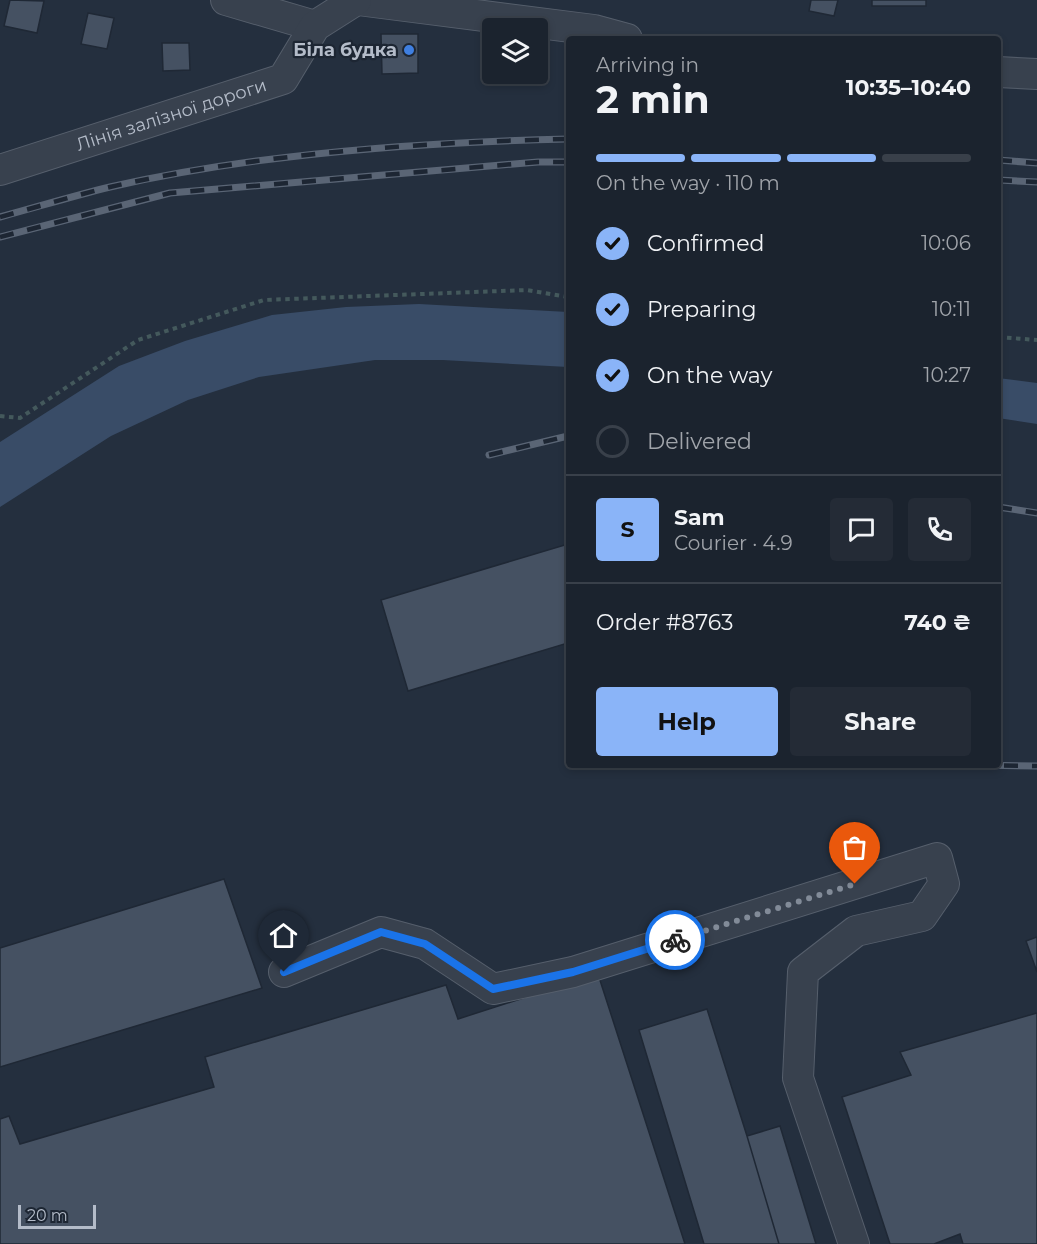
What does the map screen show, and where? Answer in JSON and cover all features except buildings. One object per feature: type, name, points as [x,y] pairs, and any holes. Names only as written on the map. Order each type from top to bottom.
[{"type":"street","points":[[226,0],[315,26],[357,0],[594,30],[616,36]]},
{"type":"street","name":"Лінія залізної дороги","points":[[0,170],[283,79],[315,26]]},
{"type":"street","points":[[1001,72],[1037,74]]},
{"type":"street","points":[[284,972],[381,932],[425,944],[493,989],[573,972],[937,858],[944,884],[922,916],[856,932],[804,972],[798,1078],[854,1244]]},
{"type":"path","points":[[0,416],[20,418],[138,340],[264,300],[527,290],[566,297]]},
{"type":"path","points":[[1001,337],[1037,340]]},
{"type":"water","points":[[419,304],[566,312],[566,367],[443,360],[375,360],[259,377],[188,400],[111,436],[0,507],[0,442],[119,366],[185,341],[272,315],[346,307]]},
{"type":"water","points":[[1001,378],[1037,383],[1037,424],[1001,418]]},
{"type":"railway","points":[[0,217],[110,187],[279,158],[455,143],[566,139]]},
{"type":"railway","points":[[1001,160],[1037,163]]},
{"type":"railway","points":[[0,237],[170,193],[538,162],[566,162]]},
{"type":"railway","points":[[1001,180],[1037,182]]},
{"type":"railway","points":[[489,455],[566,436]]},
{"type":"railway","points":[[1001,507],[1037,513]]},
{"type":"railway","points":[[1001,765],[1037,766]]},
{"type":"way so far","points":[[675,940],[855,884]]},
{"type":"place","name":"Біла будка","points":[[409,50]]},
{"type":"route","points":[[284,972],[381,932],[425,944],[493,989],[573,972],[675,940]]}]
